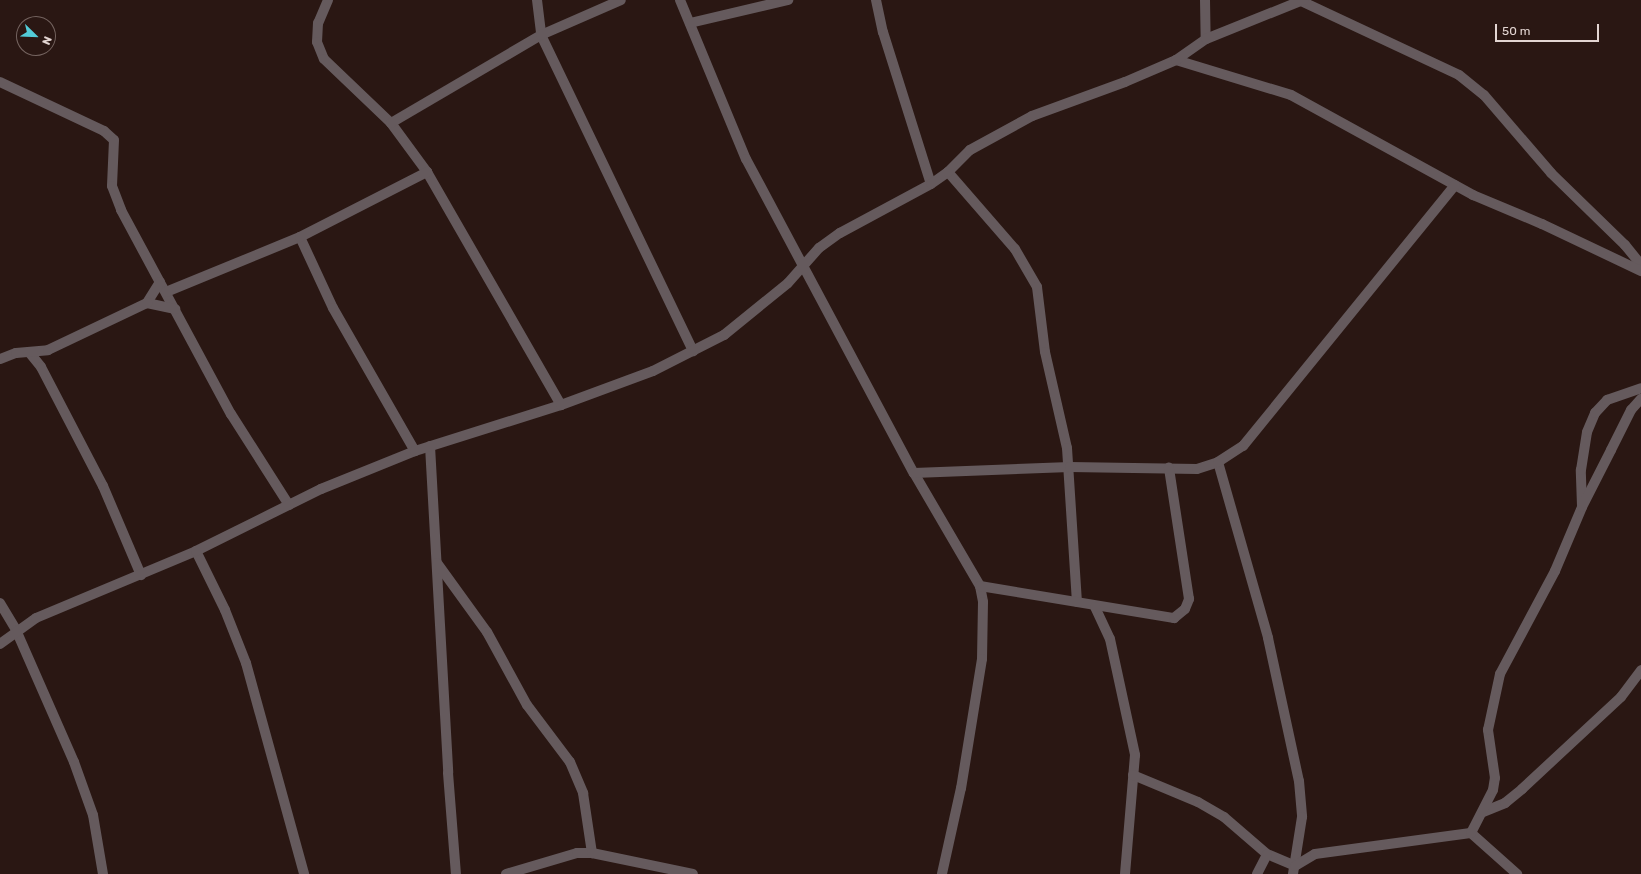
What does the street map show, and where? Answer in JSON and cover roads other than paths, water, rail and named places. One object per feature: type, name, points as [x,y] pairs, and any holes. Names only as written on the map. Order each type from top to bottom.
[{"type":"street","points":[[328,0],[318,23],[317,42],[324,59],[391,123],[428,172],[561,405]]},
{"type":"street","points":[[537,0],[541,35],[693,351]]},
{"type":"street","points":[[391,123],[541,35],[622,0]]},
{"type":"street","points":[[680,0],[746,159],[914,473],[980,586],[983,602],[982,659],[961,788],[942,874]]},
{"type":"street","points":[[690,23],[788,0]]},
{"type":"street","points":[[1206,0],[1206,39]]},
{"type":"street","points":[[0,644],[16,630],[36,618],[196,551],[289,505],[415,451],[561,405],[653,371],[724,336],[788,283],[802,265],[819,248],[840,233],[931,184],[948,172],[970,150],[1032,116],[1125,82],[1176,60],[1206,39],[1302,0],[1459,75],[1484,95],[1551,173],[1625,245],[1641,265]]},
{"type":"street","points":[[874,1],[931,184]]},
{"type":"street","points":[[1176,60],[1291,95],[1455,185],[1641,271]]},
{"type":"street","points":[[0,82],[104,131],[114,140],[112,186],[121,210],[231,414],[289,505]]},
{"type":"street","points":[[166,292],[300,237],[428,172]]},
{"type":"street","points":[[948,172],[1015,249],[1037,287],[1045,352],[1065,432],[1070,467],[1077,602]]},
{"type":"street","points":[[914,473],[1070,467],[1197,468],[1218,462],[1243,446],[1455,185]]},
{"type":"street","points":[[300,237],[333,308],[415,451]]},
{"type":"street","points":[[0,359],[28,352],[48,350],[147,303],[160,282]]},
{"type":"street","points":[[147,303],[174,309]]},
{"type":"street","points":[[42,367],[48,350]]},
{"type":"street","points":[[28,352],[42,367],[103,486],[141,575]]},
{"type":"street","points":[[1582,507],[1581,470],[1587,432],[1595,413],[1607,400],[1641,388]]},
{"type":"street","points":[[1471,833],[1483,812],[1494,784],[1488,730],[1500,674],[1555,571],[1582,507],[1631,410],[1641,399]]},
{"type":"street","points":[[430,446],[448,773],[456,874]]},
{"type":"street","points":[[1218,462],[1268,638],[1299,781],[1302,817],[1294,870]]},
{"type":"street","points":[[980,586],[1174,618],[1185,609],[1189,599],[1169,468]]},
{"type":"street","points":[[196,551],[225,610],[246,663],[304,874]]},
{"type":"street","points":[[437,563],[487,632],[527,705],[570,762],[583,793],[592,852]]},
{"type":"street","points":[[0,604],[16,630],[74,762],[93,815],[103,874]]},
{"type":"street","points":[[1095,606],[1110,639],[1135,755],[1125,874]]},
{"type":"street","points":[[1483,812],[1505,803],[1522,789],[1622,697],[1641,670]]},
{"type":"street","points":[[1133,776],[1198,802],[1224,817],[1267,854],[1294,870]]},
{"type":"street","points":[[1294,870],[1315,854],[1471,833],[1517,874]]},
{"type":"street","points":[[506,874],[577,853],[592,852],[693,874]]},
{"type":"street","points":[[1257,874],[1267,854]]}]
